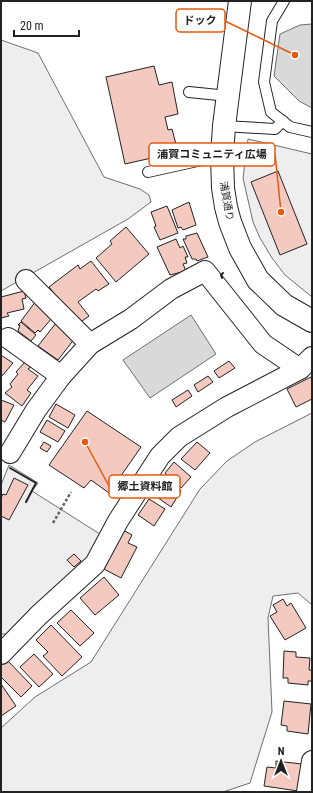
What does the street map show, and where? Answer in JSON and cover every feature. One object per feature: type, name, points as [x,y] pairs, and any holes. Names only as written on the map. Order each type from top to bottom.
[{"type":"main road","name":"浦賀通り","points":[[240,1],[224,126],[222,156],[223,188],[226,207],[240,248],[258,280],[284,305],[312,321]]},
{"type":"street","points":[[10,453],[36,410],[61,376],[90,344],[131,319],[171,289],[205,271],[263,344],[306,363]]},
{"type":"street","points":[[26,280],[90,344]]},
{"type":"street","points":[[8,338],[61,376]]},
{"type":"street","points":[[2,651],[95,564],[118,521],[160,456],[179,437],[227,407],[306,363]]},
{"type":"street","points":[[307,792],[312,761]]},
{"type":"lane","points":[[284,1],[272,21],[264,82],[270,112],[290,127],[312,132]]},
{"type":"lane","points":[[189,92],[228,96]]},
{"type":"lane","points":[[224,126],[275,129],[283,121]]},
{"type":"lane","points":[[148,172],[222,156]]},
{"type":"path","points":[[54,523],[71,492]]},
{"type":"shaded area","points":[[312,24],[312,108],[299,101],[274,76],[280,34],[300,25]]},
{"type":"shaded area","points":[[1,40],[38,53],[104,177],[140,189],[149,195],[151,202],[128,219],[1,291]]},
{"type":"shaded area","points":[[248,139],[312,154],[312,297],[285,275],[272,258],[260,238],[253,222],[243,178]]},
{"type":"shaded area","points":[[191,315],[216,354],[150,398],[123,360]]},
{"type":"shaded area","points":[[312,413],[312,605],[298,593],[273,596],[268,618],[272,712],[250,783],[223,792],[1,792],[1,728],[35,697],[91,662],[200,489],[227,461],[255,442]]},
{"type":"shaded area","points":[[9,465],[38,483],[32,491],[103,536],[95,551],[12,634],[1,634],[1,485]]},
{"type":"building","points":[[154,66],[159,85],[172,82],[178,114],[165,117],[168,130],[172,129],[178,152],[125,164],[106,77]]},
{"type":"building","points":[[278,171],[307,244],[280,255],[251,182]]},
{"type":"building","points":[[189,202],[196,225],[183,230],[181,227],[178,228],[172,210]]},
{"type":"building","points":[[167,206],[178,233],[160,240],[154,227],[156,226],[151,212]]},
{"type":"building","points":[[126,227],[149,254],[116,282],[96,258],[112,244],[110,241]]},
{"type":"building","points":[[197,233],[208,257],[197,261],[196,259],[192,259],[183,239],[186,239],[186,236]]},
{"type":"building","points":[[176,239],[180,248],[183,246],[188,257],[185,257],[187,263],[183,264],[186,271],[170,275],[157,247]]},
{"type":"building","points":[[91,261],[109,284],[98,291],[96,289],[78,302],[89,316],[78,324],[49,287],[78,265],[80,269]]},
{"type":"building","points":[[24,291],[26,298],[22,299],[24,309],[7,313],[9,316],[1,318],[1,297]]},
{"type":"building","points":[[36,301],[52,318],[40,332],[38,330],[35,333],[21,321]]},
{"type":"building","points":[[21,322],[36,335],[31,341],[18,331],[20,325],[18,325]]},
{"type":"building","points":[[56,323],[75,338],[58,360],[38,346]]},
{"type":"building","points":[[1,355],[13,363],[1,377]]},
{"type":"building","points":[[229,361],[235,368],[219,378],[214,371]]},
{"type":"building","points":[[25,362],[31,367],[28,369],[38,376],[27,390],[31,393],[22,406],[5,393],[12,387],[10,384],[18,374],[16,372]]},
{"type":"building","points":[[208,376],[213,382],[198,392],[194,385]]},
{"type":"building","points":[[311,377],[312,399],[296,407],[287,389]]},
{"type":"building","points":[[188,390],[192,396],[176,407],[172,400]]},
{"type":"building","points":[[1,400],[14,405],[5,422],[1,420]]},
{"type":"building","points":[[56,404],[75,415],[68,428],[49,417]]},
{"type":"building","points":[[87,411],[141,447],[109,493],[91,480],[84,488],[49,465]]},
{"type":"building","points":[[47,420],[65,431],[58,442],[40,432]]},
{"type":"building","points":[[44,442],[51,446],[47,452],[40,448]]},
{"type":"building","points":[[197,442],[210,453],[195,470],[181,459]]},
{"type":"building","points":[[174,462],[191,477],[181,488],[165,473]]},
{"type":"building","points":[[14,478],[28,485],[9,520],[1,516],[1,498],[3,494],[6,495]]},
{"type":"building","points":[[164,480],[181,491],[171,507],[154,495]]},
{"type":"building","points":[[149,499],[165,509],[154,526],[138,515]]},
{"type":"building","points":[[123,530],[132,535],[128,543],[137,547],[121,578],[104,569]]},
{"type":"building","points":[[74,554],[81,561],[74,567],[67,560]]},
{"type":"building","points":[[104,577],[119,595],[95,615],[80,598]]},
{"type":"building","points":[[283,599],[287,606],[291,603],[306,628],[285,640],[270,616],[277,612],[273,605]]},
{"type":"building","points":[[71,610],[94,633],[80,646],[57,623]]},
{"type":"building","points":[[51,625],[82,657],[62,676],[43,656],[48,652],[36,640]]},
{"type":"building","points":[[284,651],[296,652],[296,657],[310,658],[309,670],[312,670],[312,681],[308,681],[308,685],[288,683],[288,678],[283,678]]},
{"type":"building","points":[[34,654],[53,674],[39,687],[20,667]]},
{"type":"building","points":[[7,660],[32,686],[21,697],[1,677],[1,666]]},
{"type":"building","points":[[1,684],[16,706],[1,716]]},
{"type":"building","points":[[284,701],[311,704],[308,734],[287,731],[287,726],[281,725]]},
{"type":"building","points":[[276,761],[302,764],[298,791],[264,786],[267,767],[276,768]]},
{"type":"wall","points":[[222,278],[221,275],[223,273]]},
{"type":"wall","points":[[10,468],[36,483],[26,502]]},
{"type":"place","name":"ドック","points":[[295,55]]},
{"type":"place","name":"浦賀コミュニティ広場","points":[[281,212]]},
{"type":"place","name":"郷土資料館","points":[[85,442]]}]
